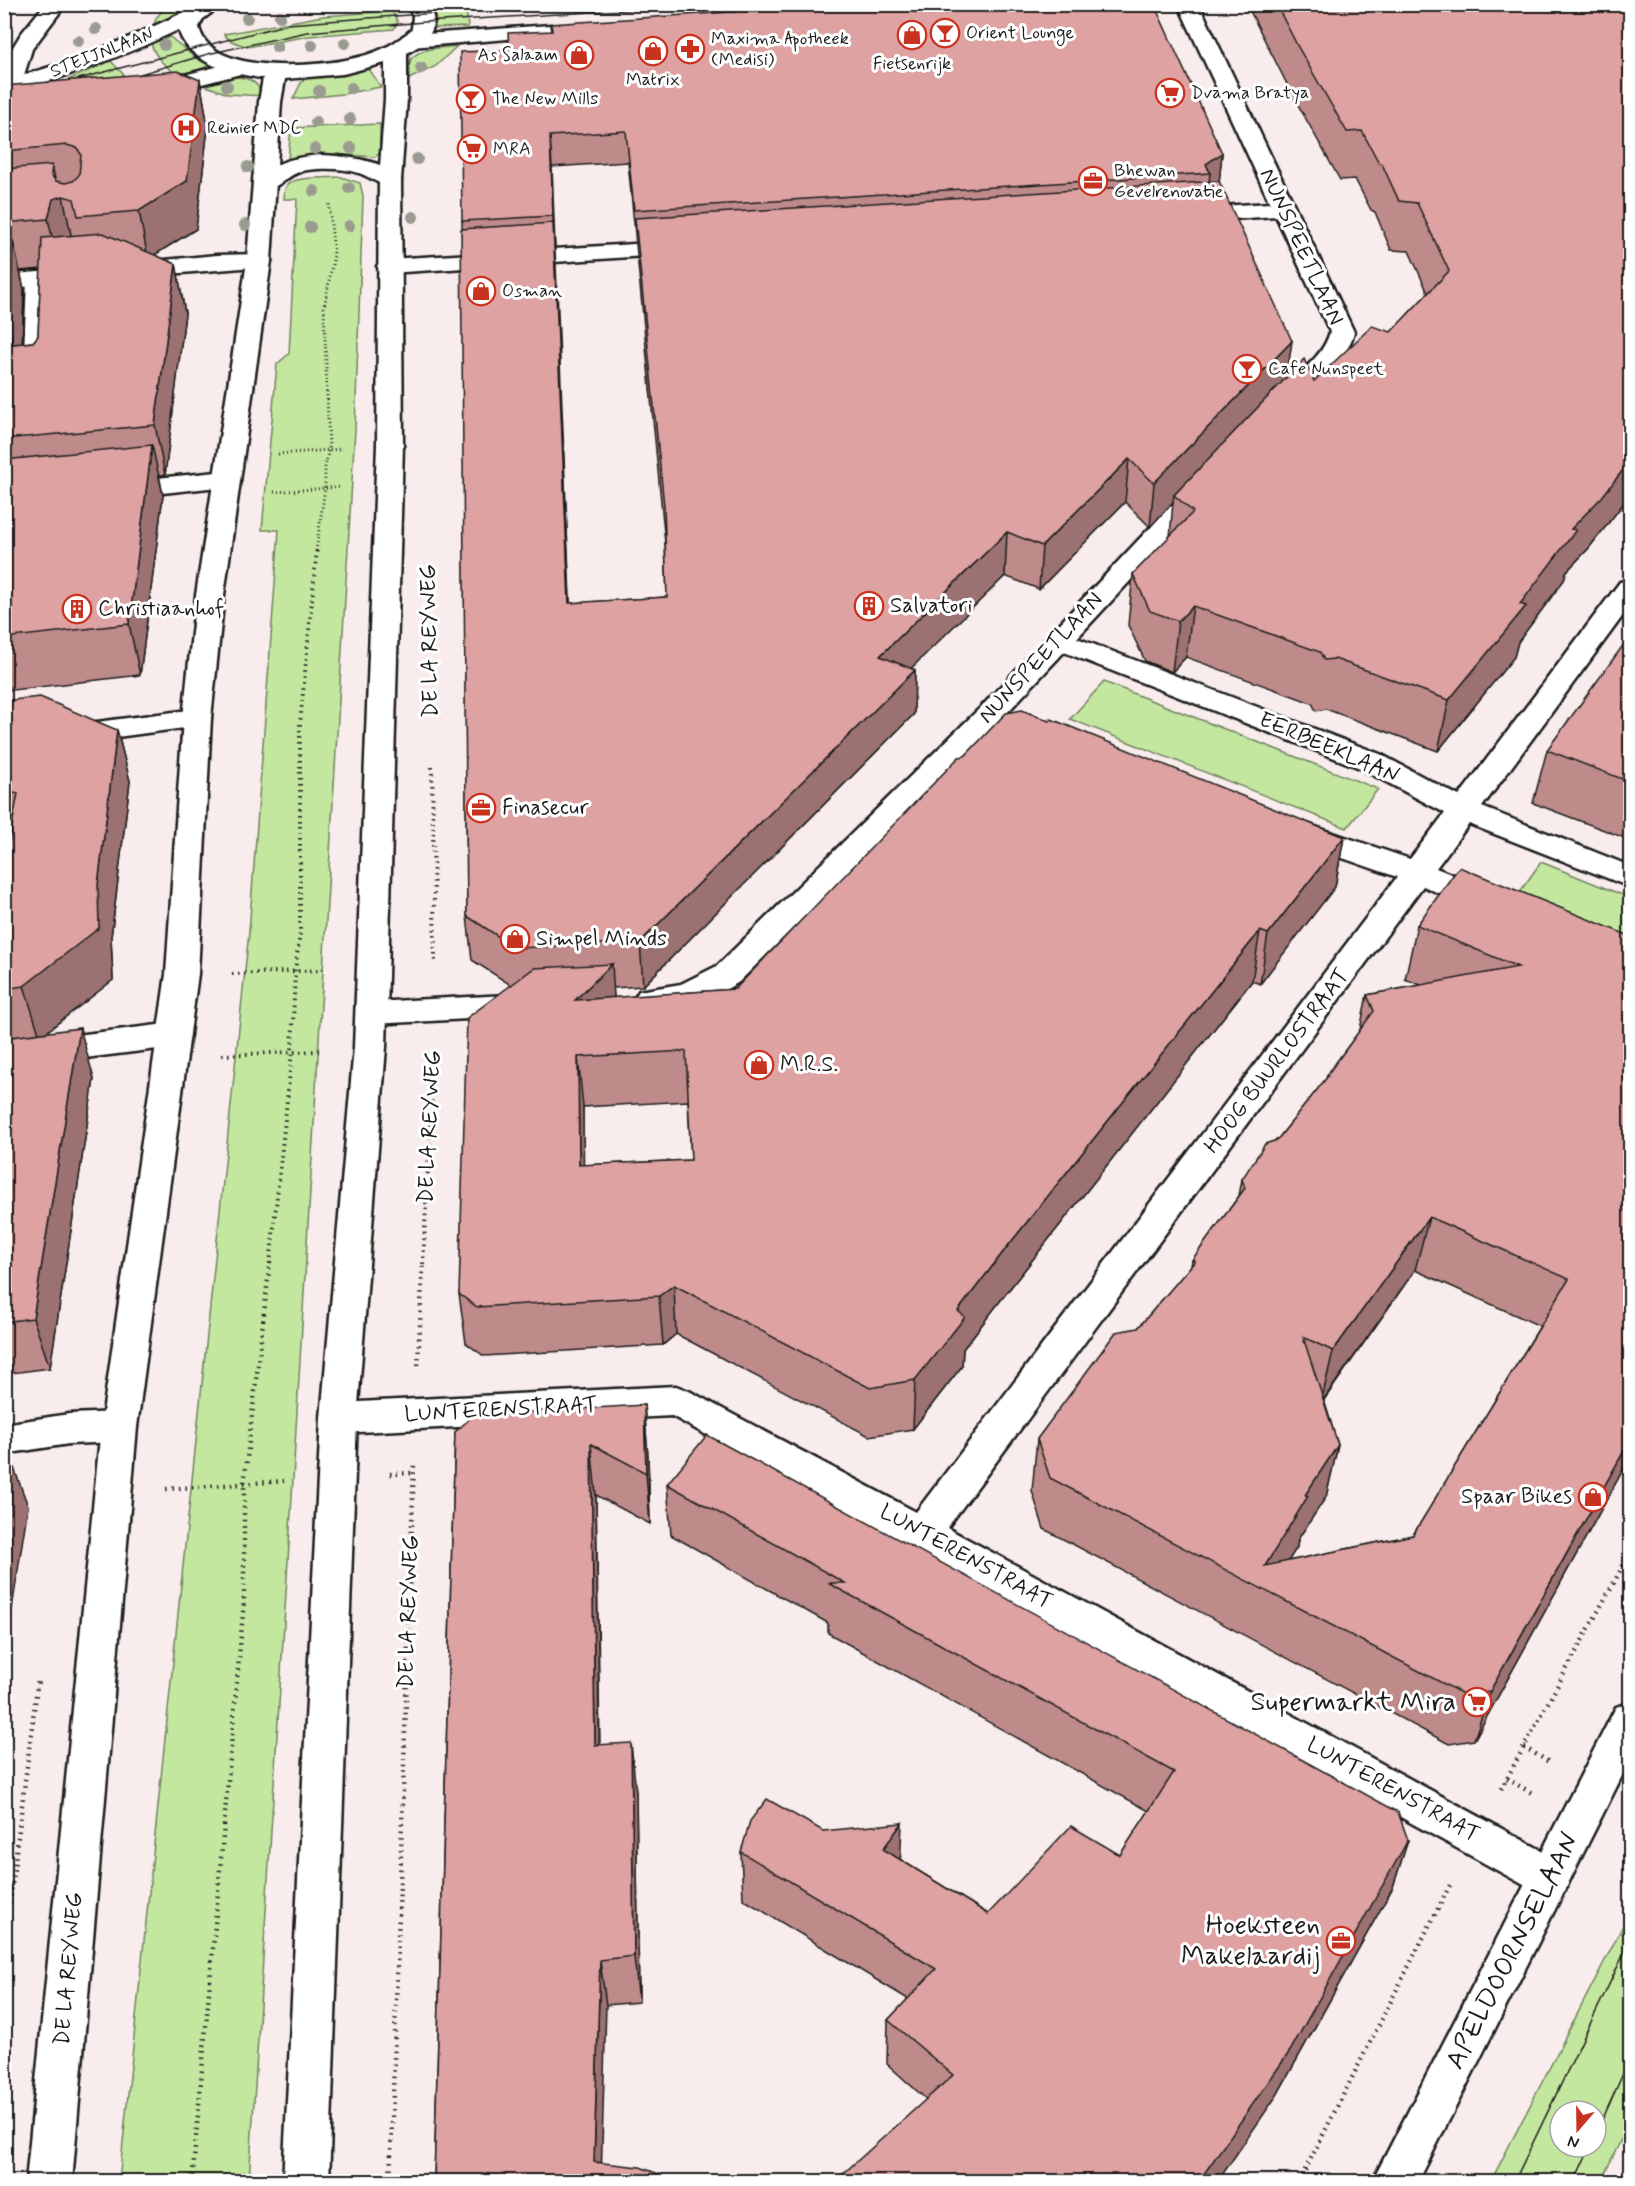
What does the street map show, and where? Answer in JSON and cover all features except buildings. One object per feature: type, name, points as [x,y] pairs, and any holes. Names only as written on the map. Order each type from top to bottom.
[{"type":"street","points":[[20,113],[8,87],[11,74],[26,41],[56,4]]},
{"type":"street","points":[[404,45],[423,30],[426,20],[421,9],[415,4]]},
{"type":"street","name":"NUNSPEETLAAN","points":[[1188,4],[1342,332],[1338,345],[1261,426]]},
{"type":"street","points":[[206,9],[189,25],[188,34],[192,42],[215,59],[240,67],[275,72],[316,70],[350,64],[404,45],[571,29]]},
{"type":"street","name":"STEIJNLAAN","points":[[8,87],[81,65],[142,41],[206,9]]},
{"type":"street","name":"DE LA REYWEG","points":[[306,2181],[339,1418],[372,1013],[390,445],[390,180],[396,99],[404,45]]},
{"type":"street","points":[[132,96],[240,67]]},
{"type":"street","name":"DE LA REYWEG","points":[[49,2181],[119,1427],[182,974],[197,718],[227,477],[259,261],[270,102],[275,72]]},
{"type":"street","points":[[265,184],[280,171],[302,165],[330,163],[369,168],[390,180]]},
{"type":"street","points":[[1164,217],[1283,209]]},
{"type":"street","points":[[389,266],[699,247]]},
{"type":"street","points":[[4,282],[39,279],[73,265],[259,261]]},
{"type":"street","points":[[4,387],[35,384],[39,279]]},
{"type":"street","name":"NUNSPEETLAAN","points":[[624,1001],[671,998],[706,988],[728,974],[994,710],[1221,469]]},
{"type":"street","points":[[96,492],[227,477]]},
{"type":"street","name":"HOOG BUURLOSTRAAT","points":[[922,1533],[1419,873],[1630,588]]},
{"type":"street","name":"EERBEEKLAAN","points":[[1058,640],[1370,761],[1464,811],[1630,877]]},
{"type":"street","points":[[994,710],[1026,723]]},
{"type":"street","points":[[4,743],[197,718]]},
{"type":"street","points":[[1274,822],[1419,873],[1514,911]]},
{"type":"street","points":[[372,1013],[552,1004]]},
{"type":"street","points":[[4,1056],[172,1047]]},
{"type":"street","name":"LUNTERENSTRAAT","points":[[339,1418],[676,1401],[1550,1877]]},
{"type":"street","points":[[4,1440],[69,1429],[119,1427]]},
{"type":"street","name":"APELDOORNSELAAN","points":[[1394,2181],[1630,1720]]},
{"type":"path","points":[[192,2181],[244,1602],[244,1484],[292,1052],[295,971],[300,933],[300,724],[313,575],[325,488],[325,466],[329,450],[324,308],[334,255],[329,196],[330,163]]},
{"type":"path","points":[[227,477],[329,450],[390,445]]},
{"type":"path","points":[[227,477],[325,488],[388,484]]},
{"type":"path","points":[[182,974],[435,967],[432,766]]},
{"type":"path","name":"DE LA REYWEG","points":[[390,2181],[415,1414],[435,1041],[433,1010]]},
{"type":"path","points":[[172,1047],[292,1052],[370,1047]]},
{"type":"path","points":[[113,1493],[413,1473]]},
{"type":"green space","points":[[167,5],[198,5],[153,29],[156,18]]},
{"type":"green space","points":[[466,8],[468,27],[432,28],[434,19],[431,10]]},
{"type":"green space","points":[[392,11],[398,22],[394,29],[309,36],[247,47],[229,40],[224,34],[323,16]]},
{"type":"green space","points":[[170,37],[197,59],[208,64],[206,67],[181,76],[166,66],[158,58],[151,42]]},
{"type":"green space","points":[[457,46],[436,66],[409,79],[409,63],[415,55],[432,49]]},
{"type":"green space","points":[[111,61],[137,89],[61,86],[70,79]]},
{"type":"green space","points":[[367,66],[381,87],[343,94],[293,99],[301,83],[309,74]]},
{"type":"green space","points":[[239,77],[254,82],[263,96],[228,94],[201,84],[223,78]]},
{"type":"green space","points":[[380,124],[380,153],[375,157],[334,154],[288,160],[291,128]]},
{"type":"green space","points":[[341,177],[360,183],[363,196],[355,429],[249,2181],[119,2181],[249,932],[279,530],[262,530],[277,364],[289,354],[297,199],[284,199],[284,193],[287,185],[297,180]]},
{"type":"green space","points":[[1104,682],[1378,789],[1347,828],[1070,719]]},
{"type":"green space","points":[[1541,862],[1630,898],[1630,938],[1519,893]]},
{"type":"green space","points":[[1629,1914],[1630,2121],[1601,2181],[1491,2181]]},
{"type":"tram line","points":[[63,83],[288,24],[556,4]]},
{"type":"tram line","points":[[127,78],[208,54],[307,32],[424,22],[724,4]]},
{"type":"tram line","points":[[1514,2182],[1630,1941]]},
{"type":"tram line","points":[[1608,2107],[1630,2058]]},
{"type":"tram line","points":[[1574,2182],[1585,2159]]},
{"type":"place","name":"Orient Lounge","points":[[945,33]]},
{"type":"place","name":"Fietsenrijk","points":[[912,35]]},
{"type":"place","name":"Maxima Apotheek (Medisi)","points":[[690,49]]},
{"type":"place","name":"Matrix","points":[[653,51]]},
{"type":"place","name":"As Salaam","points":[[579,55]]},
{"type":"place","name":"Dvama Bratya","points":[[1170,93]]},
{"type":"place","name":"The New Mills","points":[[471,99]]},
{"type":"place","name":"Reinier MDC","points":[[186,128]]},
{"type":"place","name":"MRA","points":[[472,149]]},
{"type":"place","name":"Bhewan Gevelrenovatie","points":[[1093,181]]},
{"type":"place","name":"Osman","points":[[481,291]]},
{"type":"place","name":"Cafe Nunspeet","points":[[1247,369]]},
{"type":"place","name":"Salvatori","points":[[869,606]]},
{"type":"place","name":"Christiaanhof","points":[[77,609]]},
{"type":"place","name":"Finasecur","points":[[481,808]]},
{"type":"place","name":"Simpel Minds","points":[[515,939]]},
{"type":"place","name":"M.R.S.","points":[[759,1065]]},
{"type":"place","name":"Spaar Bikes","points":[[1593,1497]]},
{"type":"place","name":"Supermarkt Mira","points":[[1477,1702]]},
{"type":"place","name":"Hoeksteen Makelaardij","points":[[1341,1941]]}]
